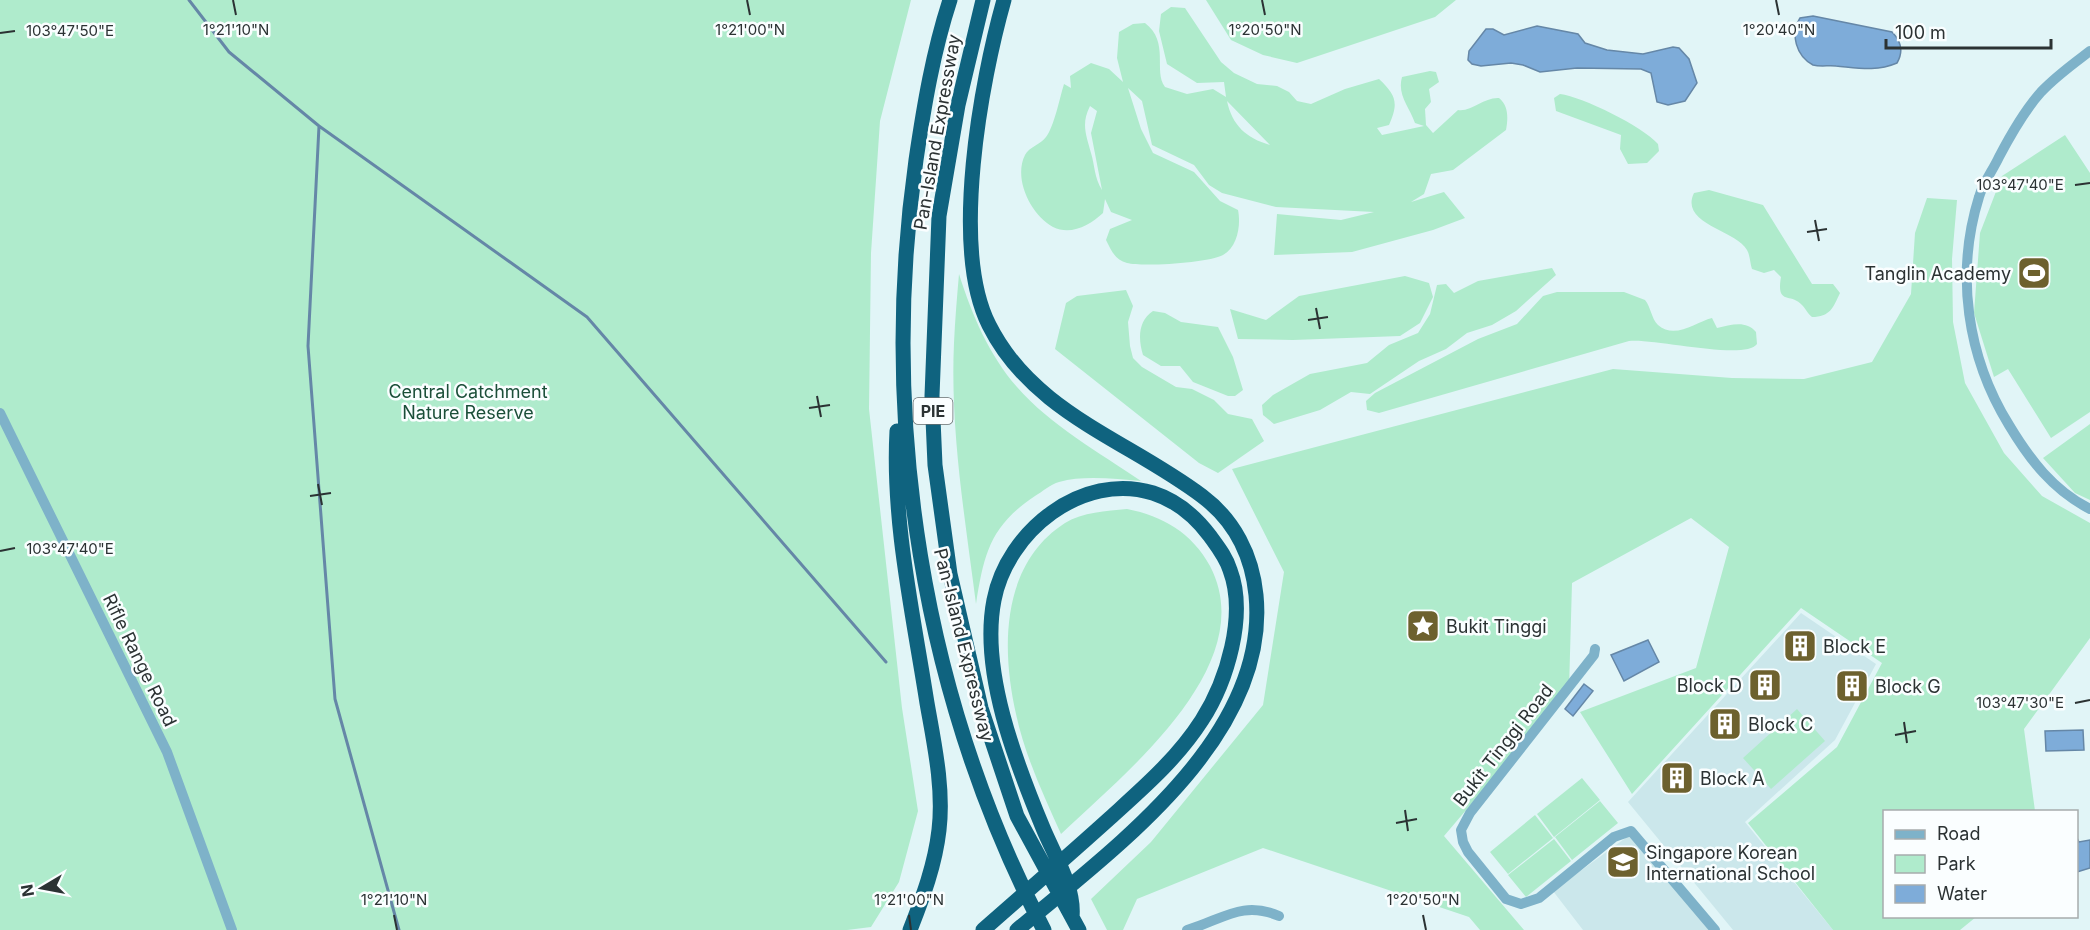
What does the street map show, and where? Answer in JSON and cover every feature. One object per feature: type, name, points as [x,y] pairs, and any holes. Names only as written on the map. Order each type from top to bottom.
[{"type":"highway","name":"Pan-Island Expressway","points":[[950,0],[924,104],[908,220],[902,331],[907,471],[928,597],[957,715],[985,799],[1016,875],[1044,930]]},
{"type":"highway","name":"Pan-Island Expressway","points":[[983,0],[958,105],[939,216],[932,362],[935,465],[950,574],[981,708],[1017,816],[1075,924]]},
{"type":"highway","points":[[1004,0],[979,123],[969,221],[974,270],[988,323],[1006,354],[1030,382],[1058,406],[1181,482],[1220,512],[1236,533],[1247,554],[1254,578],[1257,604],[1252,654],[1245,677],[1209,749],[1165,799],[1113,849],[1017,930]]},
{"type":"highway","points":[[902,331],[895,469],[902,540],[938,770],[940,828],[931,879],[910,930]]},
{"type":"highway","points":[[983,930],[1102,826],[1157,776],[1203,718],[1221,680],[1234,641],[1235,618],[1231,572],[1222,552],[1194,515],[1152,493],[1128,490],[1087,496],[1044,517],[1026,535],[1010,558],[998,581],[993,603],[991,628],[993,656],[1005,724],[1023,780],[1072,897],[1075,924]]},
{"type":"street","points":[[2090,51],[2054,79],[2026,111],[2009,137],[1979,196],[1969,249],[1966,303],[1974,344],[2001,413],[2037,467],[2057,487],[2090,509]]},
{"type":"street","name":"Rifle Range Road","points":[[0,413],[168,752],[232,930]]},
{"type":"street","name":"Bukit Tinggi Road","points":[[1596,649],[1590,660],[1470,813],[1461,830],[1462,842],[1506,898],[1526,904],[1539,898],[1614,837],[1630,831],[1715,930]]},
{"type":"street","points":[[1186,930],[1214,926],[1248,909],[1264,910],[1279,916]]},
{"type":"shaded area","points":[[1801,613],[1876,664],[1835,740],[1745,822],[1833,930],[1733,930],[1628,802]]},
{"type":"shaded area","name":"Singapore Korean International School","points":[[1631,834],[1709,930],[1583,930],[1553,891]]},
{"type":"green space","name":"Central Catchment Nature Reserve","points":[[0,0],[911,0],[880,121],[871,253],[869,409],[902,708],[918,811],[899,882],[871,927],[847,930],[0,930]]},
{"type":"green space","points":[[1206,0],[1456,0],[1435,17],[1297,63],[1263,55],[1231,40]]},
{"type":"green space","points":[[1171,7],[1185,8],[1221,62],[1234,73],[1257,84],[1277,86],[1289,92],[1297,101],[1311,104],[1345,89],[1379,79],[1389,90],[1395,105],[1389,125],[1377,128],[1382,135],[1424,126],[1415,123],[1404,100],[1401,89],[1402,77],[1430,71],[1436,72],[1439,82],[1429,89],[1431,102],[1425,109],[1426,125],[1433,133],[1458,110],[1468,109],[1499,98],[1506,109],[1506,130],[1453,170],[1431,174],[1424,194],[1411,202],[1444,192],[1465,218],[1433,230],[1352,252],[1274,255],[1277,214],[1341,220],[1374,212],[1276,207],[1222,193],[1209,185],[1194,165],[1152,145],[1142,101],[1128,88],[1141,129],[1153,153],[1194,172],[1220,201],[1238,210],[1239,228],[1232,247],[1223,255],[1215,258],[1190,262],[1135,264],[1123,262],[1116,257],[1106,240],[1110,229],[1132,220],[1111,212],[1105,199],[1103,213],[1092,222],[1073,230],[1053,227],[1038,214],[1026,196],[1021,175],[1025,155],[1049,132],[1064,84],[1071,88],[1070,76],[1091,63],[1109,69],[1123,82],[1117,58],[1119,32],[1133,24],[1145,23],[1153,31],[1159,47],[1160,73],[1165,87],[1187,94],[1213,89],[1226,97],[1224,82],[1197,83],[1167,64],[1159,31],[1161,14]],"holes":[[[1227,101],[1270,145],[1254,139],[1236,124]],[[1090,106],[1097,111],[1091,133],[1102,190],[1096,176],[1085,129]]]},
{"type":"green space","points":[[1560,94],[1583,101],[1626,121],[1658,144],[1659,151],[1647,163],[1628,164],[1620,149],[1621,135],[1556,111],[1554,98]]},
{"type":"green space","name":"Tanglin Academy","points":[[2065,135],[2090,173],[2090,412],[2051,438],[2008,369],[1994,377],[1974,313],[1980,233],[2002,176]]},
{"type":"green space","points":[[1709,190],[1763,205],[1812,284],[1833,284],[1840,293],[1830,311],[1818,317],[1812,317],[1798,301],[1783,295],[1780,286],[1781,277],[1774,270],[1764,273],[1752,269],[1748,252],[1741,243],[1711,226],[1694,212],[1692,204],[1694,193]]},
{"type":"green space","points":[[1927,198],[1957,200],[1952,259],[1953,322],[1965,383],[2004,453],[2042,496],[2090,523],[2090,638],[2024,729],[2035,810],[1883,810],[1883,918],[1975,918],[1960,930],[1833,930],[1748,823],[1837,747],[1882,663],[1801,608],[1632,794],[1580,712],[1696,668],[1729,547],[1691,518],[1572,583],[1569,689],[1444,836],[1524,930],[1480,930],[1469,917],[1263,848],[1137,899],[1123,930],[1107,930],[1091,899],[1151,842],[1263,705],[1284,572],[1232,469],[1613,369],[1732,378],[1804,379],[1872,362],[1911,294],[1915,233]]},
{"type":"green space","points":[[1552,268],[1556,275],[1516,311],[1492,325],[1467,333],[1446,349],[1419,361],[1370,394],[1351,392],[1320,410],[1274,424],[1263,415],[1262,405],[1273,395],[1310,374],[1367,363],[1389,345],[1418,333],[1430,314],[1437,285],[1446,284],[1454,293],[1478,281]]},
{"type":"green space","points":[[959,274],[982,334],[998,362],[1017,387],[1060,426],[1141,481],[1100,478],[1059,482],[1020,507],[1008,518],[992,542],[982,570],[976,604],[959,474],[954,408],[954,343]]},
{"type":"green space","points":[[1405,276],[1429,283],[1433,297],[1420,323],[1400,336],[1293,340],[1238,339],[1230,309],[1266,320],[1299,296]]},
{"type":"green space","points":[[1126,290],[1133,306],[1128,322],[1133,358],[1142,367],[1176,387],[1192,389],[1214,400],[1228,414],[1252,419],[1264,441],[1218,473],[1199,463],[1055,349],[1066,303],[1077,296]]},
{"type":"green space","points":[[1557,292],[1624,292],[1645,300],[1658,325],[1665,329],[1671,331],[1685,329],[1712,318],[1717,328],[1738,324],[1752,328],[1756,332],[1757,344],[1749,349],[1718,350],[1629,341],[1379,413],[1367,410],[1366,401],[1375,393],[1478,339],[1517,324],[1543,296]]},
{"type":"green space","points":[[1153,311],[1165,313],[1181,322],[1218,327],[1233,357],[1243,390],[1235,396],[1228,396],[1193,382],[1180,366],[1161,366],[1143,355],[1140,331],[1144,320]]},
{"type":"green space","points":[[2090,424],[2090,500],[2075,493],[2043,458]]},
{"type":"green space","points":[[1127,509],[1164,521],[1185,535],[1203,554],[1210,566],[1221,603],[1218,641],[1202,678],[1179,715],[1150,749],[1061,834],[1030,760],[1016,714],[1008,662],[1011,609],[1017,584],[1028,561],[1044,540],[1065,523],[1079,516]]},
{"type":"green space","points":[[1797,709],[1825,741],[1771,789],[1743,758]]},
{"type":"green space","points":[[1582,778],[1600,800],[1554,837],[1537,814]]},
{"type":"green space","points":[[1600,801],[1618,823],[1572,860],[1555,837]]},
{"type":"green space","points":[[1535,815],[1553,838],[1508,874],[1490,852]]},
{"type":"green space","points":[[1554,839],[1571,861],[1526,897],[1508,875]]},
{"type":"water","points":[[1813,16],[1892,32],[1900,46],[1897,63],[1882,68],[1867,69],[1813,65],[1802,56],[1796,44],[1795,31],[1800,18]]},
{"type":"water","points":[[1537,26],[1578,34],[1585,43],[1607,50],[1643,54],[1673,47],[1679,48],[1689,59],[1697,83],[1685,101],[1668,105],[1657,102],[1651,73],[1641,69],[1577,68],[1540,72],[1511,63],[1481,66],[1472,64],[1468,60],[1469,51],[1486,29],[1493,29],[1504,35]]},
{"type":"water","points":[[1648,640],[1659,662],[1624,681],[1611,655]]},
{"type":"water","points":[[1584,684],[1593,691],[1573,716],[1565,709]]},
{"type":"water","points":[[2083,730],[2084,750],[2046,751],[2045,731]]},
{"type":"water","points":[[2078,840],[2079,842],[2090,840],[2090,868],[2078,872]]},
{"type":"waterway","points":[[189,0],[229,52],[319,126],[587,317],[886,662]]},
{"type":"waterway","points":[[319,126],[308,346],[335,699],[399,930]]},
{"type":"place","name":"Tanglin Academy","points":[[2034,273]]},
{"type":"place","name":"Bukit Tinggi","points":[[1423,626]]},
{"type":"place","name":"Block E","points":[[1800,646]]},
{"type":"place","name":"Block D","points":[[1765,685]]},
{"type":"place","name":"Block G","points":[[1852,686]]},
{"type":"place","name":"Block C","points":[[1725,724]]},
{"type":"place","name":"Block A","points":[[1677,778]]},
{"type":"place","name":"Singapore Korean International School","points":[[1623,862]]}]
